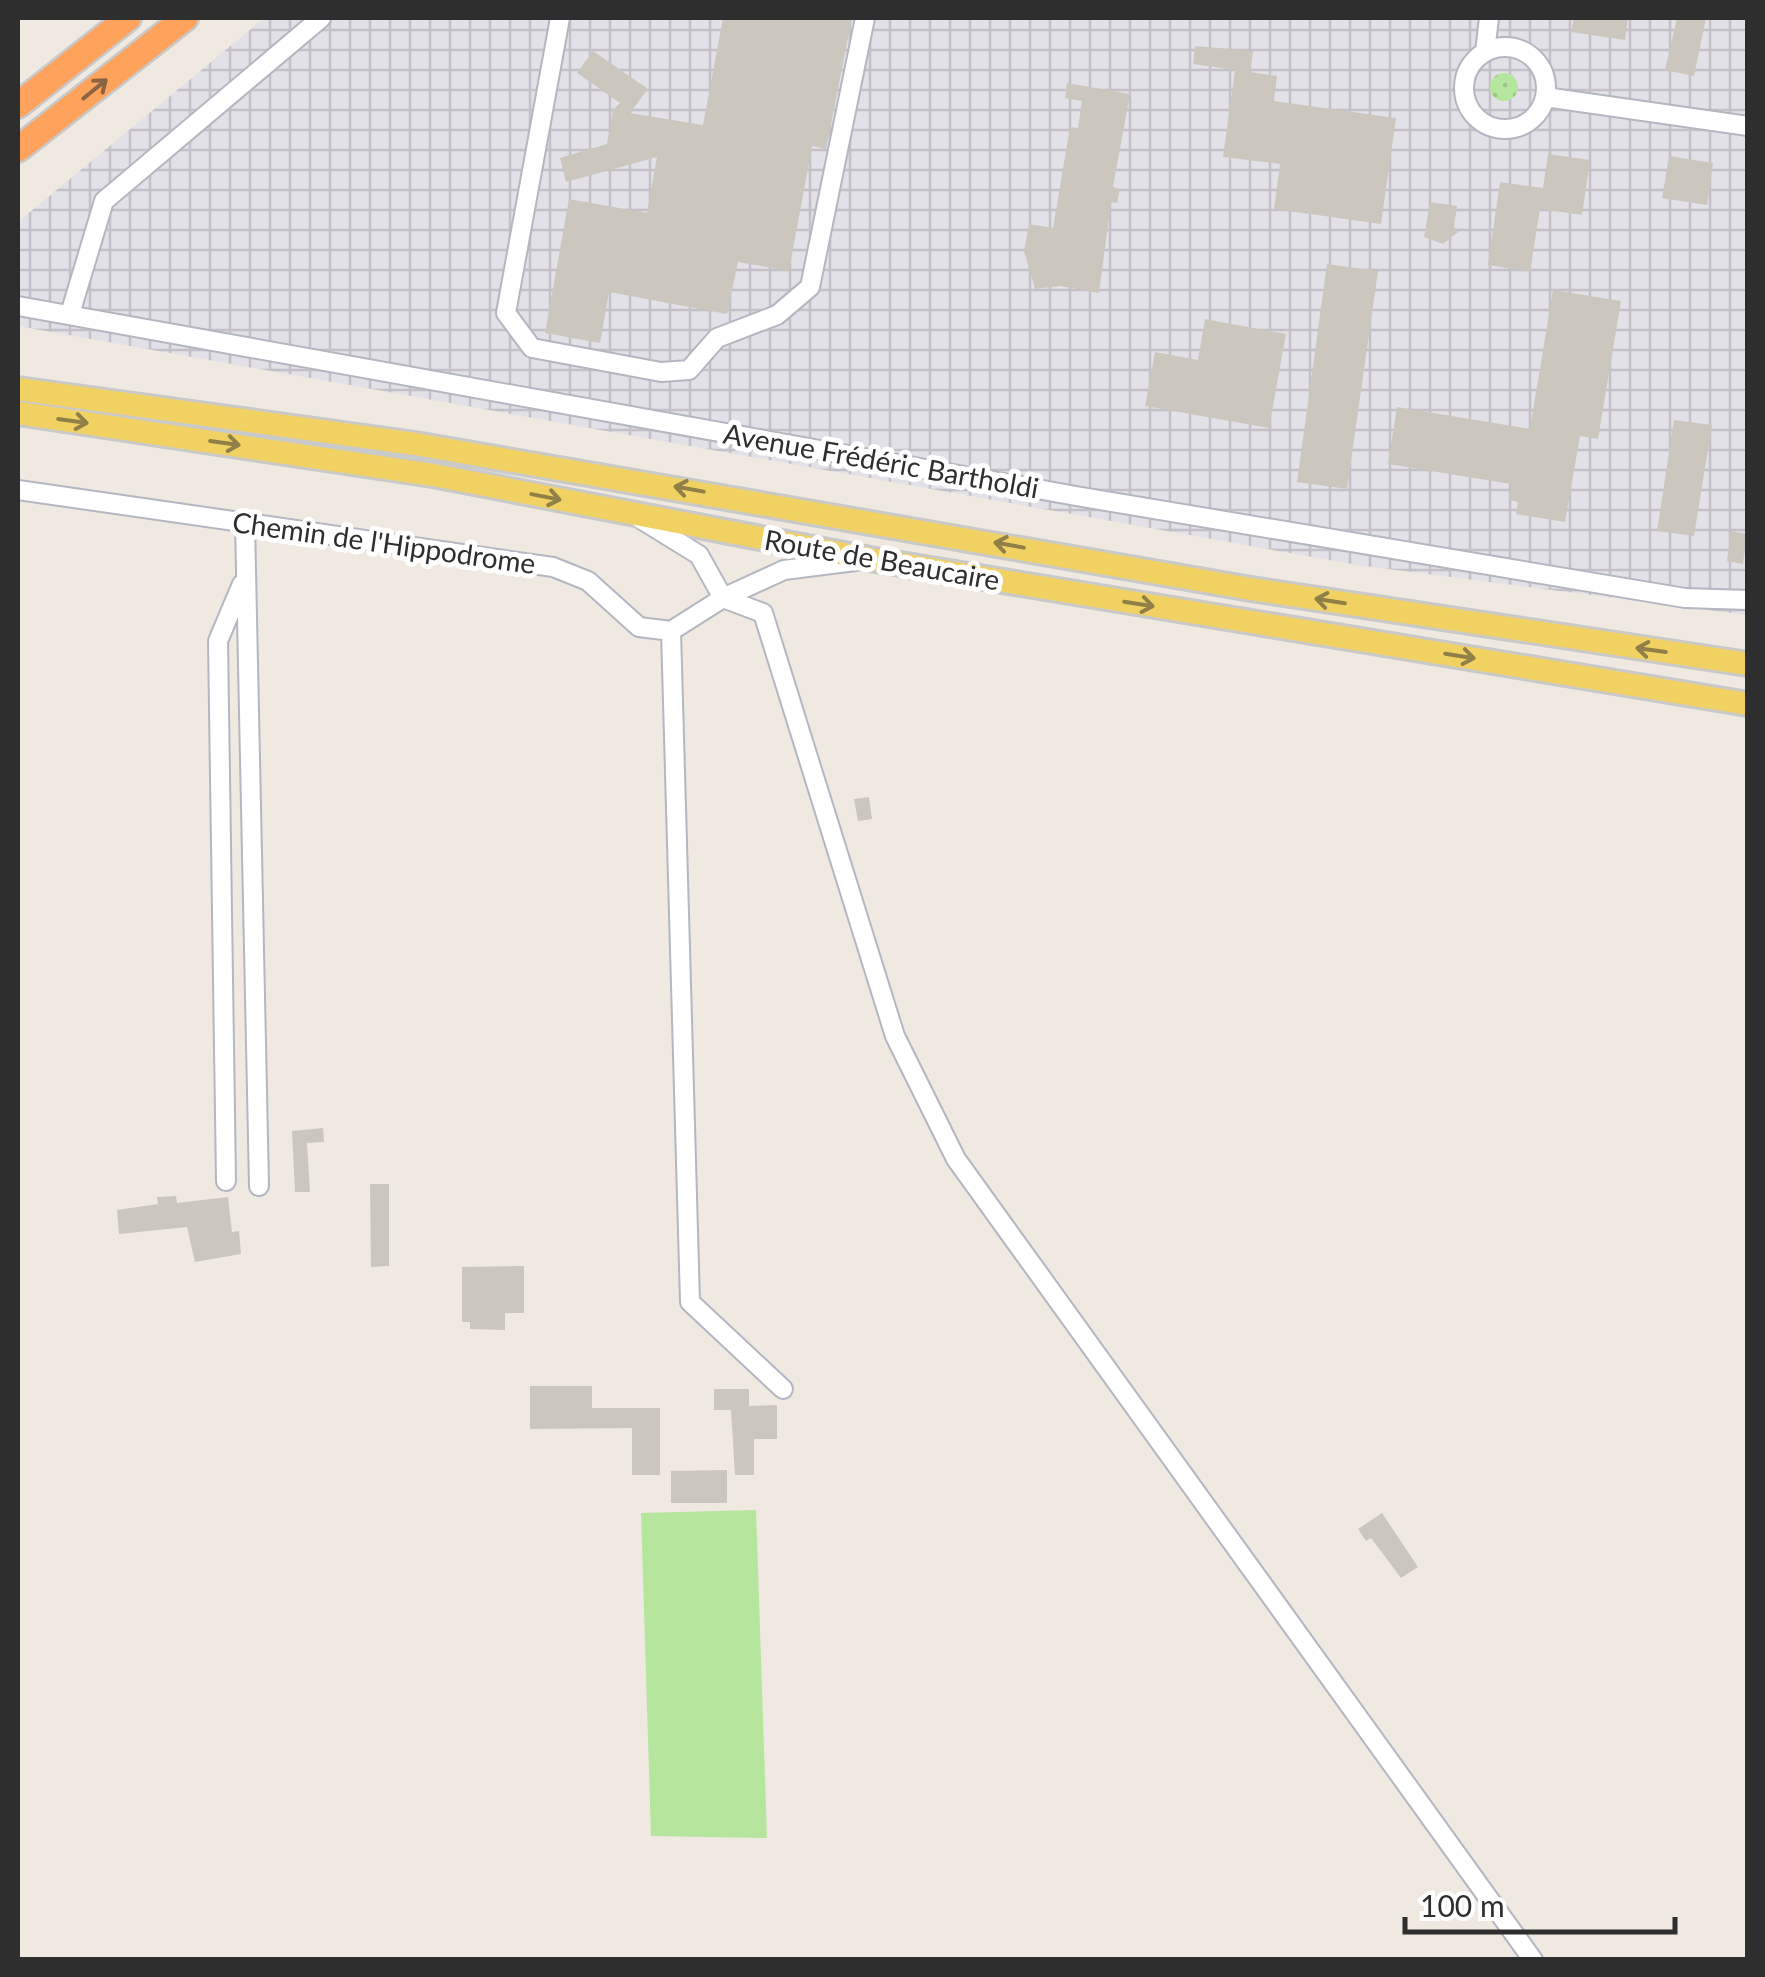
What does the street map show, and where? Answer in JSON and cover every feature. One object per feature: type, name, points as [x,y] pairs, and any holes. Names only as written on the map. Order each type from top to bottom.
[{"type":"highway","points":[[18,106],[128,18]]},
{"type":"highway","points":[[18,149],[185,18]]},
{"type":"main road","name":"Route de Beaucaire","points":[[18,389],[415,444],[1270,592],[1748,664]]},
{"type":"main road","name":"Route de Beaucaire","points":[[18,414],[433,475],[870,559],[1748,704]]},
{"type":"street","points":[[70,314],[104,201],[321,18]]},
{"type":"street","points":[[560,18],[506,313],[532,348],[661,372],[689,370],[717,338],[777,315],[810,288],[865,18]]},
{"type":"street","points":[[1485,52],[1489,18]]},
{"type":"street","points":[[1511,47],[1535,59],[1546,84],[1546,97],[1532,120],[1520,126],[1493,127],[1472,111],[1464,86],[1474,61],[1485,52],[1511,47]]},
{"type":"street","points":[[1546,97],[1748,126]]},
{"type":"street","name":"Avenue Frédéric Bartholdi","points":[[18,306],[1076,496],[1685,598],[1748,600]]},
{"type":"street","name":"Chemin de l'Hippodrome","points":[[18,490],[553,567],[588,581],[639,627],[670,631]]},
{"type":"street","points":[[630,512],[699,555],[723,598],[763,612],[895,1036],[956,1159],[1533,1960]]},
{"type":"street","points":[[245,522],[259,1186]]},
{"type":"street","points":[[783,1389],[690,1302],[670,631],[723,598],[784,570],[870,559]]},
{"type":"street","points":[[226,1181],[218,641],[246,574]]},
{"type":"shaded area","points":[[264,18],[1747,18],[1747,615],[1357,565],[18,326],[18,222]]},
{"type":"green space","points":[[1504,73],[1514,77],[1518,87],[1514,97],[1504,101],[1494,97],[1490,87],[1494,77]]},
{"type":"green space","points":[[756,1510],[767,1838],[651,1836],[641,1513]]},
{"type":"building","points":[[723,18],[852,18],[826,149],[812,146],[789,271],[738,262],[727,314],[609,292],[600,343],[545,333],[569,199],[647,213],[657,157],[566,182],[560,158],[607,144],[613,110],[620,103],[577,73],[593,51],[648,89],[630,113],[703,125]]},
{"type":"building","points":[[1574,18],[1628,18],[1625,40],[1571,32]]},
{"type":"building","points":[[1677,18],[1706,18],[1694,76],[1665,70]]},
{"type":"building","points":[[1195,46],[1253,51],[1250,72],[1277,76],[1274,101],[1396,118],[1381,224],[1274,209],[1280,164],[1223,157],[1235,70],[1193,64]]},
{"type":"building","points":[[1067,83],[1130,94],[1113,187],[1120,189],[1117,203],[1111,202],[1099,293],[1060,286],[1035,289],[1024,251],[1029,224],[1053,228],[1070,127],[1078,128],[1082,101],[1065,98]]},
{"type":"building","points":[[1548,154],[1590,160],[1582,215],[1540,209],[1530,272],[1488,265],[1500,182],[1543,188]]},
{"type":"building","points":[[1669,156],[1713,163],[1707,205],[1662,198]]},
{"type":"building","points":[[1430,202],[1457,206],[1454,227],[1458,232],[1443,244],[1424,237]]},
{"type":"building","points":[[1327,264],[1378,271],[1347,489],[1297,482]]},
{"type":"building","points":[[1553,290],[1621,301],[1598,439],[1580,436],[1565,522],[1516,514],[1518,502],[1509,500],[1511,484],[1388,464],[1397,407],[1530,429]]},
{"type":"building","points":[[1205,319],[1286,334],[1269,428],[1145,406],[1155,352],[1198,360]]},
{"type":"building","points":[[1674,420],[1712,425],[1694,536],[1657,531]]},
{"type":"building","points":[[1731,531],[1747,534],[1743,564],[1727,561]]},
{"type":"building","points":[[869,797],[872,819],[858,821],[854,799]]},
{"type":"building","points":[[323,1128],[324,1142],[307,1143],[310,1192],[295,1192],[292,1131]]},
{"type":"building","points":[[370,1184],[389,1184],[389,1266],[371,1267]]},
{"type":"building","points":[[176,1196],[177,1203],[228,1197],[232,1232],[239,1231],[241,1254],[195,1262],[187,1227],[119,1234],[117,1210],[158,1204],[157,1197]]},
{"type":"building","points":[[524,1266],[524,1313],[505,1313],[505,1330],[470,1329],[470,1322],[462,1322],[462,1267]]},
{"type":"building","points":[[530,1386],[592,1386],[592,1408],[660,1408],[660,1475],[632,1475],[632,1428],[530,1429]]},
{"type":"building","points":[[714,1389],[749,1389],[749,1406],[777,1405],[777,1439],[754,1439],[754,1475],[735,1475],[731,1410],[714,1410]]},
{"type":"building","points":[[727,1470],[727,1503],[671,1503],[671,1471]]},
{"type":"building","points":[[1382,1513],[1418,1567],[1401,1578],[1371,1538],[1366,1541],[1358,1529]]}]
